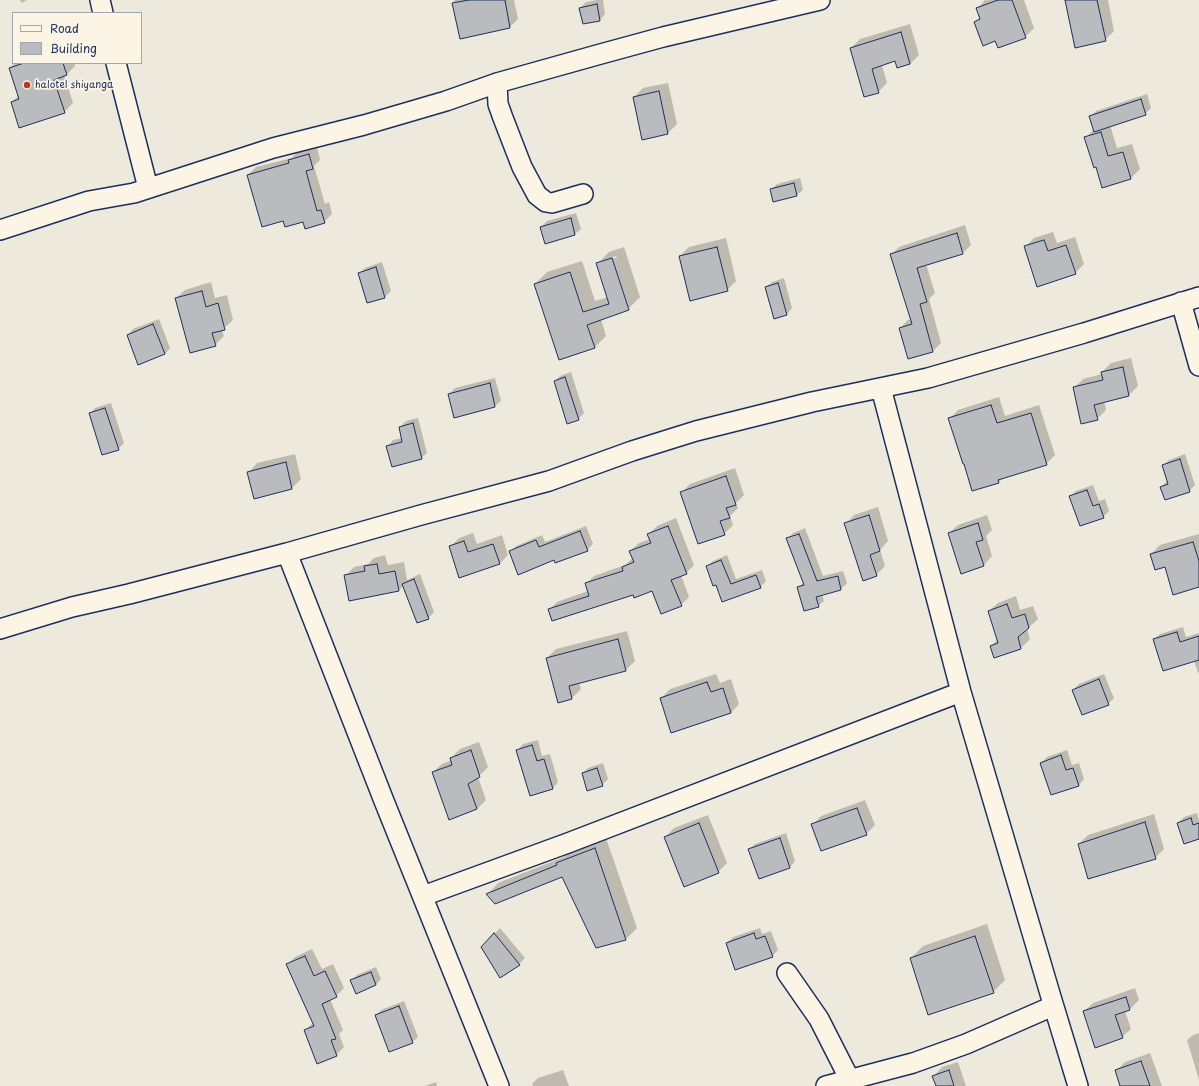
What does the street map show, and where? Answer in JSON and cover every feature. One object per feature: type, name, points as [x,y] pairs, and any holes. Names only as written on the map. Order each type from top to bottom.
[{"type":"street","points":[[100,0],[104,12]]},
{"type":"street","points":[[0,230],[89,201],[134,193],[273,148],[372,123],[497,84],[663,37],[820,0]]},
{"type":"street","points":[[116,64],[148,188]]},
{"type":"street","points":[[497,84],[498,104],[522,167],[537,196],[546,202],[552,203],[583,194]]},
{"type":"street","points":[[0,630],[72,607],[287,554],[407,519],[549,481],[632,451],[696,431],[812,402],[928,378],[1084,333],[1190,300],[1199,366]]},
{"type":"street","points":[[881,388],[961,692],[1078,1086]]},
{"type":"street","points":[[287,554],[384,801],[499,1086]]},
{"type":"street","points":[[423,896],[583,837],[961,692]]},
{"type":"street","points":[[787,973],[819,1018],[850,1080]]},
{"type":"street","points":[[826,1086],[913,1063],[959,1047],[1053,1006]]},
{"type":"building","points":[[469,0],[505,0],[510,28],[460,39],[452,3]]},
{"type":"building","points":[[998,0],[1012,0],[1026,38],[998,48],[995,41],[983,46],[974,22],[980,19],[976,8]]},
{"type":"building","points":[[1065,0],[1097,0],[1106,41],[1075,48]]},
{"type":"building","points":[[597,4],[600,21],[583,24],[579,8]]},
{"type":"building","points":[[901,32],[910,64],[897,68],[895,61],[872,69],[879,93],[864,97],[850,48]]},
{"type":"building","points":[[21,64],[63,64],[67,75],[54,80],[65,113],[19,128],[11,102],[19,99],[9,68]]},
{"type":"building","points":[[659,91],[668,134],[642,140],[633,97]]},
{"type":"building","points":[[1141,99],[1146,115],[1094,132],[1089,116]]},
{"type":"building","points":[[1101,132],[1108,156],[1123,152],[1131,179],[1102,188],[1096,167],[1094,168],[1084,137]]},
{"type":"building","points":[[309,154],[313,169],[306,171],[317,211],[321,210],[325,223],[305,229],[303,222],[285,227],[283,221],[262,227],[247,175],[289,163],[288,160]]},
{"type":"building","points":[[794,183],[797,196],[773,202],[770,189]]},
{"type":"building","points":[[571,218],[575,235],[545,244],[540,227]]},
{"type":"building","points":[[957,233],[963,254],[917,268],[927,302],[920,304],[933,352],[908,359],[899,328],[912,324],[890,254]]},
{"type":"building","points":[[1044,240],[1048,251],[1066,245],[1076,274],[1037,287],[1024,246]]},
{"type":"building","points":[[717,247],[728,291],[690,301],[679,256]]},
{"type":"building","points":[[612,258],[629,310],[587,325],[595,348],[559,360],[534,284],[570,272],[583,312],[609,304],[596,263]]},
{"type":"building","points":[[376,267],[385,298],[367,303],[358,273]]},
{"type":"building","points":[[778,283],[787,315],[774,319],[765,287]]},
{"type":"building","points":[[202,291],[206,307],[218,303],[225,330],[212,333],[216,346],[190,353],[175,298]]},
{"type":"building","points":[[153,324],[165,354],[138,365],[127,335]]},
{"type":"building","points":[[1123,367],[1129,396],[1094,405],[1098,420],[1081,424],[1073,387],[1103,380],[1101,372]]},
{"type":"building","points":[[565,377],[579,420],[567,424],[554,381]]},
{"type":"building","points":[[490,383],[495,407],[454,418],[448,394]]},
{"type":"building","points":[[991,405],[997,423],[1031,413],[1047,465],[998,480],[999,483],[972,491],[948,418]]},
{"type":"building","points":[[105,408],[119,450],[102,455],[89,413]]},
{"type":"building","points":[[413,423],[422,459],[392,467],[386,446],[402,442],[399,427]]},
{"type":"building","points":[[1180,459],[1190,492],[1165,500],[1160,487],[1168,484],[1162,465]]},
{"type":"building","points":[[286,462],[292,489],[254,499],[247,472]]},
{"type":"building","points":[[726,476],[736,505],[726,508],[730,518],[720,521],[725,535],[698,544],[680,492]]},
{"type":"building","points":[[1087,490],[1093,506],[1099,504],[1104,518],[1080,526],[1069,496]]},
{"type":"building","points":[[869,515],[880,551],[870,555],[877,576],[863,581],[844,523]]},
{"type":"building","points":[[978,523],[983,540],[976,542],[984,566],[961,574],[948,533]]},
{"type":"building","points":[[668,526],[687,574],[671,580],[682,606],[661,614],[652,591],[634,598],[633,595],[552,621],[548,609],[589,596],[585,583],[623,571],[622,567],[634,562],[629,551],[651,543],[647,534]]},
{"type":"building","points":[[580,531],[588,551],[555,563],[554,560],[518,575],[509,551],[536,540],[539,547]]},
{"type":"building","points":[[799,534],[817,581],[838,576],[841,590],[816,597],[819,607],[804,611],[797,587],[804,585],[786,538]]},
{"type":"building","points":[[464,541],[468,552],[493,544],[500,564],[459,578],[449,546]]},
{"type":"building","points":[[1193,542],[1199,561],[1199,587],[1173,595],[1165,567],[1155,570],[1150,554]]},
{"type":"building","points":[[721,560],[731,584],[756,575],[761,588],[722,602],[716,585],[713,586],[706,566]]},
{"type":"building","points":[[377,564],[379,574],[395,571],[399,591],[349,601],[344,575],[365,571],[364,566]]},
{"type":"building","points":[[414,579],[429,619],[417,623],[402,584]]},
{"type":"building","points":[[1007,604],[1012,618],[1025,614],[1029,628],[1018,637],[1021,649],[994,658],[990,646],[998,643],[988,611]]},
{"type":"building","points":[[1177,632],[1180,642],[1199,636],[1199,660],[1163,671],[1153,639]]},
{"type":"building","points":[[618,639],[626,671],[569,686],[572,699],[558,703],[546,658]]},
{"type":"building","points":[[1099,679],[1109,705],[1082,715],[1072,690]]},
{"type":"building","points":[[707,682],[711,692],[723,688],[731,713],[671,733],[660,698]]},
{"type":"building","points":[[532,745],[537,761],[544,759],[553,789],[530,796],[516,750]]},
{"type":"building","points":[[471,750],[480,777],[468,784],[477,809],[449,820],[432,772],[452,765],[450,758]]},
{"type":"building","points":[[1061,755],[1066,770],[1073,768],[1079,786],[1051,795],[1040,763]]},
{"type":"building","points":[[597,768],[603,786],[587,791],[582,773]]},
{"type":"building","points":[[857,808],[867,835],[821,851],[811,824]]},
{"type":"building","points":[[1191,818],[1193,825],[1199,823],[1199,839],[1184,844],[1177,823]]},
{"type":"building","points":[[1145,822],[1156,859],[1088,879],[1078,844]]},
{"type":"building","points":[[699,823],[719,873],[684,887],[664,837]]},
{"type":"building","points":[[780,838],[790,868],[759,879],[748,849]]},
{"type":"building","points":[[595,848],[626,940],[596,948],[562,877],[495,904],[486,894],[557,865],[556,863]]},
{"type":"building","points":[[494,933],[520,965],[500,978],[481,947]]},
{"type":"building","points":[[754,933],[756,939],[765,936],[773,957],[735,970],[726,943]]},
{"type":"building","points":[[975,936],[994,993],[928,1015],[910,958]]},
{"type":"building","points":[[305,956],[314,976],[325,971],[337,997],[322,1004],[336,1039],[331,1040],[337,1056],[317,1064],[304,1030],[314,1026],[286,964]]},
{"type":"building","points":[[371,972],[376,985],[356,994],[350,980]]},
{"type":"building","points":[[1126,997],[1130,1010],[1115,1015],[1123,1038],[1095,1048],[1083,1011]]},
{"type":"building","points":[[399,1006],[413,1043],[389,1052],[375,1015]]},
{"type":"building","points":[[1141,1061],[1150,1086],[1120,1086],[1115,1070]]},
{"type":"building","points":[[949,1070],[954,1086],[936,1086],[932,1076]]},
{"type":"place","name":"halotel shiyanga","points":[[27,85]]}]
